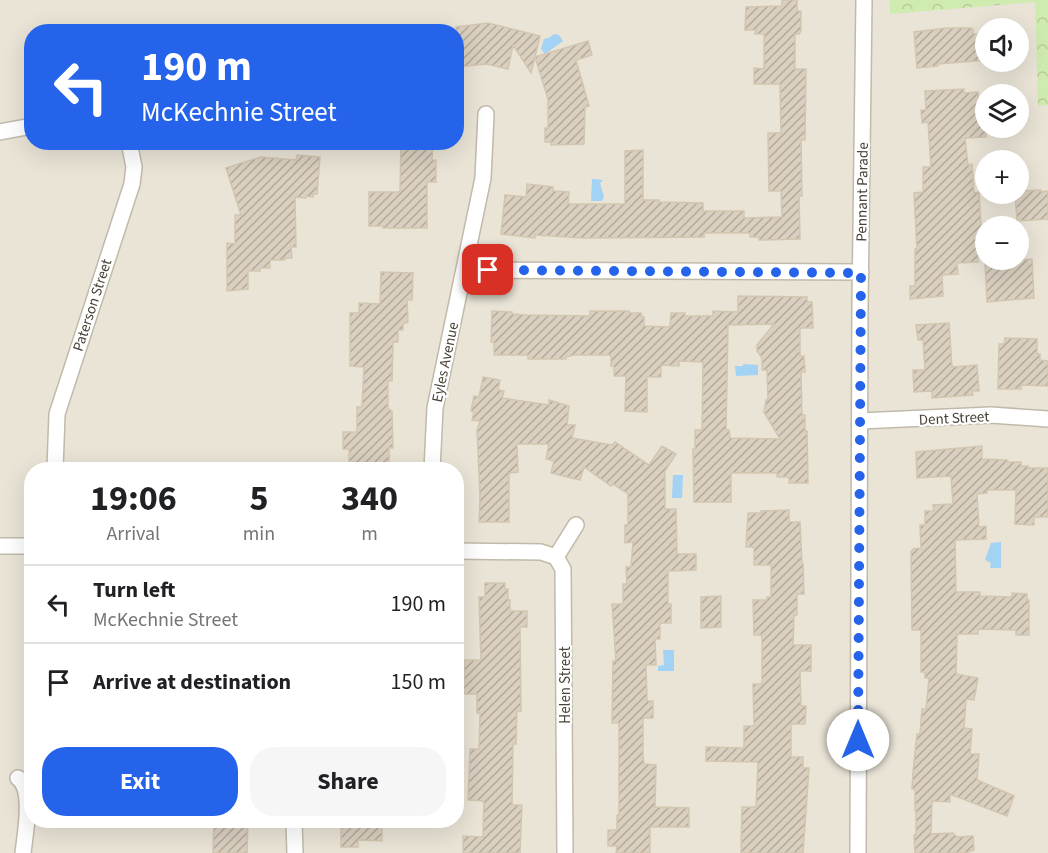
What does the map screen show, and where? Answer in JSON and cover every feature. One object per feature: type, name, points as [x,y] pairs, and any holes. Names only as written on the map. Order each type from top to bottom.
[{"type":"street","name":"Pennant Parade","points":[[858,853],[864,0]]},
{"type":"street","name":"Eyles Avenue","points":[[432,462],[435,408],[483,178],[486,114]]},
{"type":"street","points":[[0,132],[24,128]]},
{"type":"street","name":"Paterson Street","points":[[55,462],[57,414],[132,184],[134,167],[131,150]]},
{"type":"street","points":[[464,270],[861,273]]},
{"type":"street","name":"Dent Street","points":[[860,421],[991,415],[1048,419]]},
{"type":"street","points":[[464,551],[540,552],[556,557],[576,525]]},
{"type":"street","points":[[0,546],[24,546]]},
{"type":"street","name":"Helen Street","points":[[556,557],[563,569],[565,581],[565,853]]},
{"type":"street","points":[[18,778],[24,786]]},
{"type":"street","points":[[23,853],[25,828]]},
{"type":"street","points":[[294,828],[295,853]]},
{"type":"shaded area","points":[[0,0],[1048,0],[1048,853],[0,853]]},
{"type":"green space","points":[[890,0],[1048,0],[1048,105],[1038,106],[1035,2],[890,14]]},
{"type":"water","points":[[554,34],[559,35],[563,41],[545,54],[541,49],[544,39]]},
{"type":"water","points":[[592,179],[603,180],[600,183],[604,197],[602,201],[591,201]]},
{"type":"water","points":[[743,364],[758,365],[758,375],[736,376],[735,366],[743,366]]},
{"type":"water","points":[[673,475],[683,475],[682,498],[672,498]]},
{"type":"water","points":[[1001,542],[1001,568],[990,568],[991,563],[985,560],[991,543]]},
{"type":"water","points":[[663,650],[674,650],[674,671],[658,671],[658,666],[664,665]]},
{"type":"building","points":[[782,0],[797,0],[797,11],[801,11],[801,31],[795,34],[795,69],[806,69],[805,140],[801,140],[802,196],[799,196],[800,239],[759,240],[759,237],[750,237],[750,233],[704,233],[704,237],[583,238],[535,235],[535,238],[501,234],[505,195],[526,197],[527,184],[553,187],[553,191],[569,192],[568,204],[625,204],[625,151],[643,150],[643,200],[703,203],[703,211],[744,211],[744,218],[782,217],[781,191],[769,191],[768,133],[781,133],[780,84],[754,84],[754,68],[764,69],[764,34],[755,34],[756,30],[745,30],[746,7],[782,6]]},
{"type":"building","points":[[488,23],[540,36],[531,73],[513,45],[508,69],[487,64],[464,66],[464,26]]},
{"type":"building","points":[[947,28],[973,29],[975,61],[917,68],[914,32]]},
{"type":"building","points":[[588,41],[592,55],[576,60],[589,106],[585,107],[584,144],[551,145],[551,142],[545,142],[545,128],[548,128],[548,99],[535,57]]},
{"type":"building","points":[[964,89],[964,93],[975,92],[975,138],[965,138],[968,165],[972,164],[975,204],[980,204],[981,216],[975,216],[975,262],[957,263],[958,274],[942,275],[943,296],[910,299],[910,286],[915,286],[915,249],[917,249],[914,193],[923,192],[923,167],[931,167],[928,122],[922,123],[921,110],[926,110],[925,91]]},
{"type":"building","points":[[401,150],[433,150],[432,160],[436,160],[436,182],[427,182],[427,228],[369,226],[369,192],[400,192]]},
{"type":"building","points":[[297,155],[320,157],[317,194],[313,194],[313,197],[306,196],[306,198],[295,197],[296,247],[291,247],[292,258],[270,260],[270,268],[248,271],[248,289],[227,291],[227,243],[235,244],[235,215],[241,215],[226,168],[261,157],[296,160]]},
{"type":"building","points":[[1029,191],[1048,191],[1048,219],[1029,220],[1029,216],[1017,216],[1016,204],[1029,204]]},
{"type":"building","points":[[1029,259],[1032,259],[1034,298],[987,302],[985,270],[1029,270]]},
{"type":"building","points":[[381,272],[413,273],[412,300],[407,300],[408,322],[403,324],[403,330],[398,330],[398,342],[393,342],[392,381],[388,381],[388,409],[392,411],[393,448],[389,448],[389,462],[349,462],[349,449],[343,449],[343,432],[357,432],[357,407],[362,407],[364,367],[350,366],[350,313],[359,313],[359,303],[380,304]]},
{"type":"building","points":[[738,296],[807,297],[807,302],[812,302],[813,328],[800,328],[800,356],[804,356],[805,372],[801,372],[802,415],[805,415],[805,431],[807,431],[808,483],[789,483],[789,477],[777,477],[777,473],[731,473],[731,502],[694,502],[693,449],[695,449],[695,430],[702,430],[703,362],[679,361],[679,366],[661,365],[661,377],[647,377],[647,412],[625,411],[626,376],[614,376],[611,355],[574,355],[566,359],[528,359],[528,355],[494,355],[494,342],[491,342],[492,311],[526,315],[590,316],[590,311],[629,311],[630,313],[641,313],[644,317],[644,326],[670,327],[671,313],[685,313],[685,316],[713,316],[713,311],[738,312]],"holes":[[[774,324],[757,345],[757,351],[762,358],[762,370],[767,370],[768,400],[766,400],[764,412],[780,439],[730,438],[729,430],[726,430],[728,325]]]},
{"type":"building","points":[[949,323],[952,367],[977,365],[979,391],[972,391],[973,395],[932,398],[932,391],[914,392],[913,370],[925,370],[923,340],[918,340],[916,325]]},
{"type":"building","points":[[1005,338],[1037,339],[1037,354],[1040,354],[1040,360],[1048,361],[1048,386],[1021,385],[1021,389],[998,389],[999,344],[1004,344]]},
{"type":"building","points":[[483,377],[500,380],[498,390],[504,391],[502,398],[549,405],[549,400],[569,406],[567,425],[575,425],[572,438],[612,445],[615,442],[649,465],[662,446],[676,454],[665,471],[665,509],[676,509],[677,554],[696,554],[696,570],[668,571],[668,604],[671,604],[671,623],[660,623],[660,639],[655,639],[656,665],[646,665],[647,701],[653,701],[653,718],[643,718],[643,757],[644,764],[656,765],[655,807],[689,808],[689,827],[650,827],[650,853],[616,853],[617,846],[608,846],[608,830],[617,830],[617,815],[619,815],[619,723],[612,723],[613,661],[616,661],[612,604],[623,604],[623,584],[627,584],[626,567],[631,567],[633,542],[625,543],[625,525],[628,525],[628,494],[613,484],[611,486],[584,467],[580,480],[551,473],[554,461],[546,459],[549,444],[517,444],[518,472],[509,473],[509,522],[479,522],[477,430],[480,421],[472,420],[474,412],[471,411],[474,396],[479,397]]},
{"type":"building","points":[[982,446],[982,459],[1021,462],[1021,466],[1028,466],[1028,468],[1048,468],[1048,517],[1034,517],[1034,525],[1015,524],[1016,490],[987,490],[987,493],[977,494],[979,527],[986,526],[986,539],[955,540],[956,592],[980,592],[980,596],[1012,597],[1012,593],[1027,594],[1027,600],[1029,600],[1029,635],[1016,635],[1016,630],[978,629],[978,634],[957,634],[956,674],[978,678],[974,700],[966,699],[964,728],[972,729],[970,754],[979,754],[977,780],[1014,796],[1007,816],[950,794],[950,802],[932,801],[931,834],[953,833],[957,837],[973,836],[974,850],[966,853],[915,853],[916,811],[915,789],[912,789],[913,772],[917,734],[920,734],[922,709],[926,709],[929,678],[925,678],[925,672],[921,672],[921,630],[912,630],[911,552],[913,549],[921,548],[920,525],[925,525],[925,511],[934,511],[933,505],[953,504],[951,476],[917,478],[916,452]]},
{"type":"building","points":[[789,510],[789,522],[800,522],[804,594],[797,594],[793,645],[811,645],[811,671],[800,671],[801,706],[806,706],[805,724],[791,724],[791,757],[803,757],[803,768],[809,768],[803,853],[741,853],[742,807],[756,807],[758,762],[706,761],[706,747],[744,748],[744,726],[754,726],[753,684],[762,684],[762,638],[761,635],[754,635],[753,600],[767,600],[767,597],[771,597],[771,565],[754,565],[754,547],[746,547],[748,513]]},
{"type":"building","points":[[485,583],[505,583],[505,589],[508,589],[508,600],[510,600],[510,611],[527,611],[527,627],[520,627],[521,711],[517,711],[516,744],[513,744],[512,805],[522,805],[520,853],[463,853],[463,836],[483,837],[484,801],[468,800],[470,749],[479,749],[480,713],[477,713],[477,694],[465,694],[464,692],[464,660],[481,660],[479,597],[485,597]]},
{"type":"building","points":[[721,596],[721,627],[701,628],[701,597]]},
{"type":"building","points":[[214,828],[248,828],[247,853],[213,853]]},
{"type":"building","points":[[341,828],[382,828],[382,841],[358,840],[358,847],[341,847]]},
{"type":"route","points":[[488,270],[861,273],[858,740]]}]
